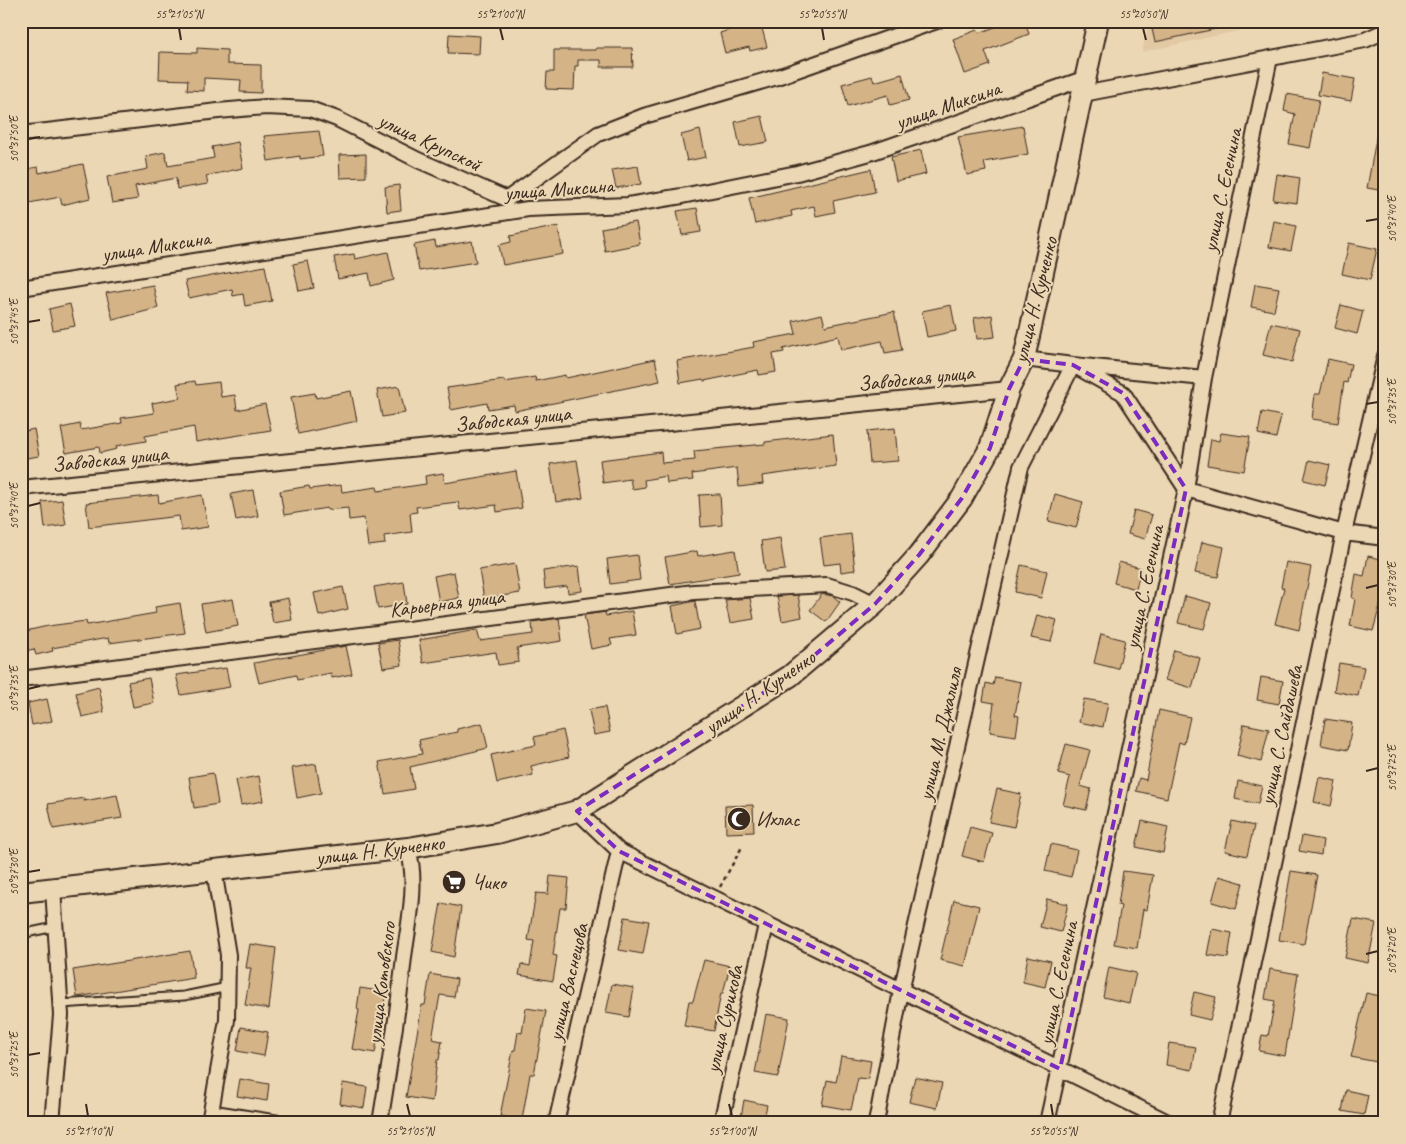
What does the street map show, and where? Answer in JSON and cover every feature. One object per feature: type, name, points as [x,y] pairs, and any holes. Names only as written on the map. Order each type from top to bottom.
[{"type":"main road","name":"улица Н. Курченко","points":[[21,892],[408,848],[497,834],[577,811],[790,676],[875,604],[920,555],[962,498],[990,448],[1008,389],[1024,360],[1098,21]]},
{"type":"street","points":[[471,218],[507,198],[598,134],[644,116],[777,77],[937,21]]},
{"type":"street","name":"улица Миксина","points":[[21,288],[528,209],[628,205],[797,173],[870,153],[1085,86],[1270,58],[1365,40],[1385,31]]},
{"type":"street","name":"улица С. Есенина","points":[[1047,1123],[1186,489],[1204,378],[1270,58]]},
{"type":"street","name":"улица Крупской","points":[[21,134],[218,111],[266,107],[310,109],[337,119],[418,160],[507,198]]},
{"type":"street","name":"улица С. Сайдашева","points":[[1219,1123],[1344,532],[1385,356]]},
{"type":"street","points":[[1024,360],[1204,378]]},
{"type":"street","points":[[1073,365],[1123,394],[1186,489],[1344,532],[1385,538]]},
{"type":"street","name":"улица М. Джалиля","points":[[876,1123],[901,991],[1021,467],[1073,365]]},
{"type":"street","name":"Заводская улица","points":[[21,488],[1008,389]]},
{"type":"street","name":"Карьерная улица","points":[[21,679],[694,592],[827,585],[853,592],[875,604]]},
{"type":"street","points":[[577,811],[619,851],[1170,1123]]},
{"type":"street","name":"улица Котовского","points":[[380,1123],[392,1050],[411,899],[412,864],[408,848]]},
{"type":"street","name":"улица Васнецова","points":[[556,1123],[619,851]]},
{"type":"street","points":[[209,1123],[226,1020],[228,987],[228,955],[214,870]]},
{"type":"street","points":[[52,1123],[60,1004],[53,888]]},
{"type":"street","name":"улица Сурикова","points":[[721,1123],[766,925]]},
{"type":"lane","points":[[21,934],[55,927]]},
{"type":"lane","points":[[60,1004],[184,996],[228,987]]},
{"type":"lane","points":[[212,1109],[302,1123]]},
{"type":"path","points":[[713,898],[742,847]]},
{"type":"highlighted area","points":[[1024,359],[1073,365],[1123,393],[1186,489],[1060,1069],[619,851],[577,811],[790,676],[875,604],[919,555],[962,498],[990,448],[1009,389]]},
{"type":"shaded area","points":[[1149,21],[1284,21],[1142,52]]},
{"type":"building","points":[[760,21],[767,47],[750,51],[749,47],[725,53],[720,33]]},
{"type":"building","points":[[1011,21],[1025,21],[1029,34],[985,51],[990,65],[965,74],[953,39],[977,30],[979,33]]},
{"type":"building","points":[[1189,21],[1228,21],[1229,26],[1155,42],[1152,29]]},
{"type":"building","points":[[449,34],[480,36],[479,54],[448,53]]},
{"type":"building","points":[[197,48],[227,50],[227,64],[261,65],[261,93],[240,92],[241,80],[204,78],[204,91],[187,90],[188,80],[159,79],[160,52],[197,53]]},
{"type":"building","points":[[596,48],[632,48],[633,67],[601,67],[601,60],[578,60],[578,66],[575,66],[574,90],[546,89],[547,72],[554,72],[554,50],[596,50]]},
{"type":"building","points":[[1322,73],[1355,79],[1351,101],[1318,95]]},
{"type":"building","points":[[902,74],[909,100],[890,105],[888,95],[848,106],[842,84],[872,76],[874,82]]},
{"type":"building","points":[[1287,94],[1319,100],[1310,148],[1289,144],[1295,114],[1284,111]]},
{"type":"building","points":[[762,116],[768,142],[740,147],[735,122]]},
{"type":"building","points":[[1380,117],[1385,118],[1385,191],[1367,188]]},
{"type":"building","points":[[1023,126],[1028,154],[984,162],[986,171],[967,175],[958,137]]},
{"type":"building","points":[[700,130],[706,157],[687,161],[681,135]]},
{"type":"building","points":[[319,131],[323,156],[300,159],[300,156],[268,161],[264,136]]},
{"type":"building","points":[[238,142],[243,168],[206,176],[208,184],[177,189],[176,178],[135,186],[138,199],[112,203],[107,177],[148,169],[146,156],[165,152],[168,166],[214,158],[212,147]]},
{"type":"building","points":[[921,150],[926,174],[896,181],[891,157]]},
{"type":"building","points":[[366,154],[366,177],[340,178],[339,155]]},
{"type":"building","points":[[83,164],[90,198],[62,205],[60,197],[24,204],[21,170],[38,167],[39,173]]},
{"type":"building","points":[[638,166],[641,184],[616,188],[612,170]]},
{"type":"building","points":[[871,169],[875,192],[833,201],[835,212],[816,216],[814,206],[791,211],[792,216],[755,224],[749,198]]},
{"type":"building","points":[[1277,174],[1300,178],[1297,203],[1273,200]]},
{"type":"building","points":[[399,185],[401,210],[387,212],[385,187]]},
{"type":"building","points":[[697,208],[701,232],[682,235],[677,211]]},
{"type":"building","points":[[1274,221],[1296,226],[1291,251],[1269,247]]},
{"type":"building","points":[[636,222],[640,244],[605,251],[601,228]]},
{"type":"building","points":[[558,226],[563,254],[503,265],[499,245],[511,242],[510,236]]},
{"type":"building","points":[[435,241],[436,247],[472,241],[476,262],[419,271],[414,245]]},
{"type":"building","points":[[1349,243],[1377,249],[1370,280],[1342,274]]},
{"type":"building","points":[[388,252],[394,280],[371,286],[369,273],[338,279],[334,257],[354,254],[355,259]]},
{"type":"building","points":[[308,261],[314,288],[299,291],[293,264]]},
{"type":"building","points":[[265,266],[272,301],[245,306],[243,294],[233,296],[232,289],[189,298],[185,281]]},
{"type":"building","points":[[1255,284],[1279,288],[1274,311],[1251,307]]},
{"type":"building","points":[[153,285],[158,308],[113,320],[106,293]]},
{"type":"building","points":[[70,304],[75,326],[53,330],[49,309]]},
{"type":"building","points":[[951,305],[956,331],[927,337],[922,311]]},
{"type":"building","points":[[1341,305],[1363,311],[1357,334],[1335,328]]},
{"type":"building","points":[[894,312],[902,350],[885,353],[882,341],[841,350],[838,336],[783,349],[784,352],[773,354],[776,372],[759,375],[758,370],[704,381],[703,379],[680,383],[677,361],[754,347],[753,342],[796,334],[793,321],[822,314],[825,326]]},
{"type":"building","points":[[992,315],[995,337],[977,339],[974,318]]},
{"type":"building","points":[[1271,323],[1300,329],[1292,362],[1263,355]]},
{"type":"building","points":[[655,359],[660,381],[515,411],[514,405],[488,409],[487,403],[451,410],[447,388],[535,377],[536,381],[565,375],[566,378]]},
{"type":"building","points":[[1328,359],[1351,364],[1347,383],[1344,382],[1338,423],[1312,419],[1315,394],[1320,394]]},
{"type":"building","points":[[195,381],[196,385],[219,382],[221,397],[235,395],[237,410],[265,404],[271,430],[196,442],[194,427],[145,436],[146,441],[116,446],[117,449],[100,453],[99,447],[66,453],[61,428],[80,424],[81,430],[122,423],[121,418],[154,413],[152,403],[180,398],[177,384]]},
{"type":"building","points":[[399,386],[405,413],[382,417],[377,390]]},
{"type":"building","points":[[351,391],[357,421],[298,434],[291,397],[315,393],[316,398]]},
{"type":"building","points":[[1262,412],[1281,416],[1276,438],[1258,434]]},
{"type":"building","points":[[895,428],[898,461],[870,463],[867,431]]},
{"type":"building","points":[[34,429],[39,456],[21,459],[21,432]]},
{"type":"building","points":[[1221,433],[1250,437],[1244,471],[1207,465],[1211,439],[1219,441]]},
{"type":"building","points":[[833,434],[836,466],[762,476],[763,484],[739,487],[737,468],[692,474],[693,480],[667,483],[666,476],[644,480],[645,487],[632,489],[630,479],[603,483],[600,460],[661,452],[662,463],[695,460],[694,451],[765,444],[765,442]]},
{"type":"building","points":[[577,460],[583,498],[556,502],[550,464]]},
{"type":"building","points":[[1309,460],[1330,465],[1325,485],[1304,480]]},
{"type":"building","points":[[516,471],[522,508],[497,512],[496,505],[460,510],[458,502],[416,507],[417,512],[410,513],[412,532],[384,536],[385,544],[368,546],[364,518],[349,520],[348,508],[327,510],[327,508],[284,515],[280,491],[309,486],[310,489],[341,485],[342,492],[377,487],[378,491],[426,484],[425,476],[443,473],[445,483]]},
{"type":"building","points":[[253,490],[258,516],[236,520],[231,494]]},
{"type":"building","points":[[720,494],[722,525],[701,527],[699,495]]},
{"type":"building","points":[[1055,494],[1083,502],[1076,528],[1048,521]]},
{"type":"building","points":[[158,495],[159,503],[202,495],[208,527],[181,531],[179,516],[89,527],[86,503]]},
{"type":"building","points":[[62,500],[66,525],[45,528],[42,502]]},
{"type":"building","points":[[1134,510],[1152,515],[1145,539],[1128,534]]},
{"type":"building","points":[[851,534],[855,570],[841,572],[840,563],[824,565],[820,538]]},
{"type":"building","points":[[780,538],[785,570],[765,572],[761,541]]},
{"type":"building","points":[[1202,542],[1224,547],[1218,577],[1195,573]]},
{"type":"building","points":[[735,550],[739,573],[670,584],[665,557],[697,551],[698,556]]},
{"type":"building","points":[[637,555],[640,580],[610,584],[607,559]]},
{"type":"building","points":[[1368,556],[1385,560],[1385,587],[1373,631],[1350,626],[1355,599],[1352,598],[1356,574],[1364,576]]},
{"type":"building","points":[[1119,562],[1141,568],[1136,589],[1114,583]]},
{"type":"building","points":[[1286,562],[1311,567],[1299,630],[1275,624],[1284,588],[1281,587]]},
{"type":"building","points":[[515,564],[520,593],[484,599],[479,570]]},
{"type":"building","points":[[1021,565],[1047,571],[1041,598],[1015,592]]},
{"type":"building","points":[[579,566],[582,591],[568,593],[567,586],[545,589],[543,571]]},
{"type":"building","points":[[454,572],[459,598],[439,602],[434,576]]},
{"type":"building","points":[[404,582],[407,604],[378,609],[374,587]]},
{"type":"building","points":[[343,587],[348,609],[319,616],[314,593]]},
{"type":"building","points":[[822,594],[833,596],[840,602],[826,622],[810,610]]},
{"type":"building","points":[[798,595],[802,617],[782,621],[777,596]]},
{"type":"building","points":[[1185,596],[1211,603],[1204,629],[1178,623]]},
{"type":"building","points":[[288,598],[292,620],[273,623],[269,602]]},
{"type":"building","points":[[750,598],[754,619],[730,623],[725,600]]},
{"type":"building","points":[[233,599],[238,626],[206,632],[201,604]]},
{"type":"building","points":[[695,601],[700,629],[677,634],[672,606]]},
{"type":"building","points":[[180,603],[185,633],[109,643],[108,638],[52,648],[53,651],[36,655],[34,649],[21,652],[21,632],[86,621],[87,625],[156,613],[155,607]]},
{"type":"building","points":[[632,611],[636,635],[610,639],[612,645],[591,649],[584,615],[605,612],[606,616]]},
{"type":"building","points":[[1037,615],[1057,620],[1051,642],[1031,638]]},
{"type":"building","points":[[559,618],[562,641],[517,648],[519,662],[498,665],[496,652],[423,663],[419,640],[477,630],[480,641],[533,634],[532,622]]},
{"type":"building","points":[[1101,634],[1125,640],[1118,669],[1094,663]]},
{"type":"building","points":[[398,640],[402,665],[383,668],[378,643]]},
{"type":"building","points":[[346,646],[352,674],[332,678],[331,673],[297,680],[296,675],[259,683],[254,663]]},
{"type":"building","points":[[1174,650],[1200,658],[1192,688],[1165,680]]},
{"type":"building","points":[[1339,663],[1364,667],[1358,696],[1334,691]]},
{"type":"building","points":[[226,668],[230,687],[181,695],[176,675]]},
{"type":"building","points":[[995,677],[1021,682],[1015,715],[1019,716],[1016,736],[990,732],[994,703],[983,701],[986,683],[993,685]]},
{"type":"building","points":[[1261,677],[1283,681],[1279,704],[1257,700]]},
{"type":"building","points":[[149,678],[154,703],[133,707],[128,682]]},
{"type":"building","points":[[99,687],[104,712],[82,717],[76,693]]},
{"type":"building","points":[[47,699],[52,721],[32,725],[28,703]]},
{"type":"building","points":[[1084,699],[1108,703],[1103,727],[1079,722]]},
{"type":"building","points":[[605,707],[610,732],[594,735],[589,710]]},
{"type":"building","points":[[1159,710],[1190,717],[1184,744],[1179,742],[1167,798],[1136,791],[1139,778],[1146,780]]},
{"type":"building","points":[[1325,719],[1352,723],[1348,750],[1321,745]]},
{"type":"building","points":[[482,723],[488,748],[410,767],[414,789],[385,794],[379,762],[422,754],[419,740],[457,732],[457,729]]},
{"type":"building","points":[[1244,724],[1269,729],[1261,762],[1237,756]]},
{"type":"building","points":[[563,730],[569,757],[531,766],[533,775],[497,783],[491,755],[536,745],[534,737]]},
{"type":"building","points":[[1066,744],[1090,750],[1080,786],[1091,789],[1086,810],[1063,805],[1070,777],[1058,774]]},
{"type":"building","points":[[316,764],[321,793],[297,798],[292,768]]},
{"type":"building","points":[[213,773],[218,804],[194,808],[189,777]]},
{"type":"building","points":[[259,776],[263,801],[241,805],[236,780]]},
{"type":"building","points":[[1319,777],[1336,781],[1331,806],[1314,802]]},
{"type":"building","points":[[1238,781],[1262,786],[1258,804],[1235,799]]},
{"type":"building","points":[[997,789],[1021,794],[1014,827],[989,822]]},
{"type":"building","points":[[117,795],[122,818],[53,829],[48,804],[84,798],[84,801]]},
{"type":"building","name":"Ихлас","points":[[753,805],[754,832],[726,833],[725,806]]},
{"type":"building","points":[[1142,821],[1168,827],[1163,853],[1136,847]]},
{"type":"building","points":[[1232,821],[1254,826],[1247,856],[1225,851]]},
{"type":"building","points":[[970,827],[992,833],[984,862],[962,856]]},
{"type":"building","points":[[1302,836],[1323,840],[1321,855],[1299,851]]},
{"type":"building","points":[[1051,844],[1077,850],[1071,877],[1045,871]]},
{"type":"building","points":[[1123,871],[1153,875],[1147,910],[1143,909],[1137,948],[1114,944],[1121,906],[1118,905]]},
{"type":"building","points":[[1291,871],[1317,875],[1304,944],[1279,940]]},
{"type":"building","points":[[550,876],[569,878],[566,908],[560,908],[553,955],[557,956],[553,981],[519,975],[521,964],[530,966],[534,941],[528,940],[536,893],[548,894]]},
{"type":"building","points":[[1219,876],[1243,883],[1236,909],[1212,902]]},
{"type":"building","points":[[1047,899],[1068,904],[1061,932],[1040,927]]},
{"type":"building","points":[[954,900],[979,906],[965,966],[940,960]]},
{"type":"building","points":[[441,903],[461,907],[454,957],[432,952]]},
{"type":"building","points":[[625,917],[649,921],[643,954],[619,950]]},
{"type":"building","points":[[1353,919],[1376,923],[1368,963],[1345,958]]},
{"type":"building","points":[[1212,929],[1232,933],[1228,958],[1207,955]]},
{"type":"building","points":[[250,944],[276,948],[269,1009],[245,1005],[251,968],[246,968]]},
{"type":"building","points":[[190,951],[194,978],[77,997],[73,970]]},
{"type":"building","points":[[1028,956],[1051,961],[1045,987],[1023,982]]},
{"type":"building","points":[[704,960],[730,966],[723,993],[721,993],[714,1031],[684,1026],[689,1001],[693,1001]]},
{"type":"building","points":[[1109,967],[1136,973],[1129,1003],[1103,997]]},
{"type":"building","points":[[1270,969],[1298,974],[1285,1056],[1259,1051],[1262,1035],[1268,1036],[1275,1001],[1265,999]]},
{"type":"building","points":[[430,974],[457,979],[454,997],[440,995],[432,1039],[442,1041],[439,1060],[437,1060],[432,1101],[406,1097],[422,1005],[425,1005]]},
{"type":"building","points":[[612,984],[634,988],[629,1017],[606,1013]]},
{"type":"building","points":[[360,988],[386,992],[375,1053],[352,1049],[359,1010],[357,1009]]},
{"type":"building","points":[[1194,992],[1216,997],[1210,1020],[1189,1015]]},
{"type":"building","points":[[1366,993],[1385,997],[1384,1027],[1377,1062],[1351,1057]]},
{"type":"building","points":[[526,1008],[546,1011],[534,1074],[530,1074],[522,1120],[500,1116],[513,1050],[515,1050],[518,1032],[522,1033]]},
{"type":"building","points":[[766,1014],[789,1018],[778,1077],[755,1073]]},
{"type":"building","points":[[241,1027],[268,1032],[264,1056],[237,1051]]},
{"type":"building","points":[[1169,1043],[1196,1047],[1192,1070],[1166,1065]]},
{"type":"building","points":[[841,1056],[871,1061],[868,1079],[858,1078],[851,1110],[822,1105],[827,1080],[836,1082]]},
{"type":"building","points":[[915,1077],[942,1083],[937,1108],[909,1102]]},
{"type":"building","points":[[240,1079],[269,1084],[267,1101],[237,1096]]},
{"type":"building","points":[[343,1083],[367,1087],[364,1108],[340,1104]]},
{"type":"building","points":[[1346,1090],[1368,1095],[1364,1115],[1342,1111]]},
{"type":"building","points":[[744,1100],[767,1105],[763,1123],[740,1123]]},
{"type":"place","name":"Ихлас","points":[[739,819]]},
{"type":"place","name":"Чико","points":[[454,882]]}]
